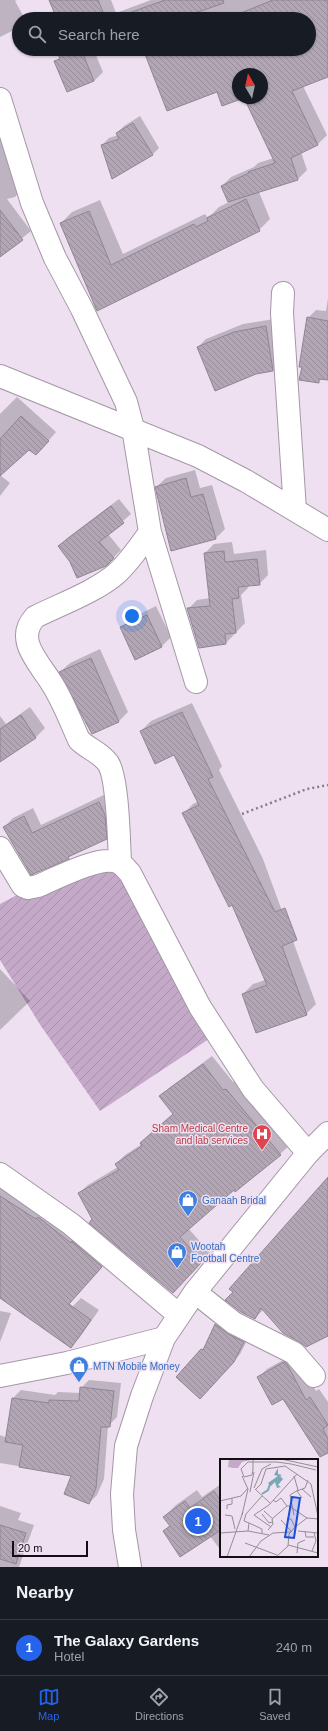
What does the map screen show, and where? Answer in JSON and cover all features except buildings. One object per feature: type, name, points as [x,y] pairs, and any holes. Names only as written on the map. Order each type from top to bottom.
[{"type":"street","points":[[0,99],[32,203],[55,258],[82,309],[123,396],[133,428],[150,532],[196,682]]},
{"type":"street","points":[[283,292],[282,313],[295,510]]},
{"type":"street","points":[[0,376],[133,428],[198,456],[246,481],[328,530]]},
{"type":"street","points":[[120,863],[117,805],[110,767],[102,756],[85,746],[79,740],[54,686],[32,654],[26,634],[27,625],[34,617],[95,587],[116,574],[132,557],[150,532]]},
{"type":"street","points":[[0,848],[24,886],[28,888],[38,886],[94,863],[108,861],[120,863],[130,873],[200,1007],[253,1089],[308,1153]]},
{"type":"street","points":[[130,1567],[124,1530],[122,1494],[126,1446],[142,1396],[164,1338],[195,1292],[308,1153],[328,1133]]},
{"type":"street","points":[[0,1174],[71,1224],[179,1314]]},
{"type":"street","points":[[195,1292],[234,1323],[294,1353],[314,1376]]},
{"type":"street","points":[[0,1376],[67,1364],[164,1338]]},
{"type":"path","points":[[242,814],[306,789],[328,785]]},
{"type":"shaded area","points":[[111,868],[125,877],[212,1037],[100,1111],[41,1026],[0,960],[0,904],[21,893]]},
{"type":"place","name":"Sham Medical Centre and lab services","points":[[262,1151]]},
{"type":"place","name":"Ganaah Bridal","points":[[188,1217]]},
{"type":"place","name":"Wootah Football Centre","points":[[177,1269]]},
{"type":"place","name":"MTN Mobile Money","points":[[79,1383]]},
{"type":"place","name":"The Galaxy Gardens","points":[[198,1521]]}]
